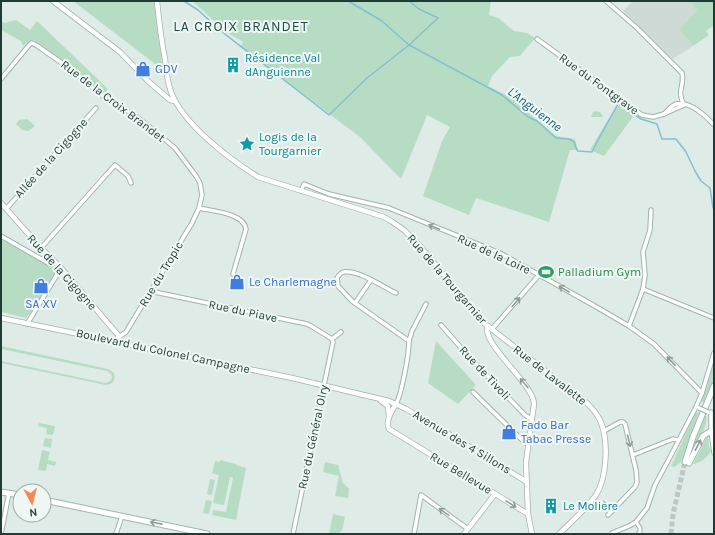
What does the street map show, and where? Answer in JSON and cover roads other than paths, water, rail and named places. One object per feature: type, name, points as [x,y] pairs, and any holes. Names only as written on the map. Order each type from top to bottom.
[{"type":"main road","points":[[711,430],[703,436],[687,462],[693,437],[714,386]]},
{"type":"main road","points":[[1,492],[12,494]]},
{"type":"main road","points":[[52,502],[193,533],[207,534]]},
{"type":"street","points":[[54,1],[120,52],[149,82],[170,100],[175,101]]},
{"type":"street","points":[[157,1],[160,34],[171,91],[175,101]]},
{"type":"street","points":[[606,1],[637,28],[682,73],[683,80],[680,98],[684,105],[695,108],[714,125]]},
{"type":"street","name":"Rue du Fontgrave","points":[[537,39],[642,115],[653,117],[664,114],[674,105],[684,105]]},
{"type":"street","name":"Rue de la Croix Brandet","points":[[1,79],[30,44],[36,44],[72,70],[106,99],[142,121],[175,148],[200,183],[202,195],[199,208]]},
{"type":"street","name":"Rue de la Tourgarnier","points":[[175,101],[203,135],[240,166],[258,177],[384,217],[404,230],[419,245],[490,327],[487,331],[497,349],[533,395],[534,404],[527,444],[526,462],[528,514],[532,534]]},
{"type":"street","name":"Allée de la Cigogne","points":[[6,209],[96,108]]},
{"type":"street","points":[[42,248],[115,165],[128,176],[131,182]]},
{"type":"street","name":"Rue de la Loire","points":[[302,191],[304,184],[325,191],[329,194],[389,208],[500,253],[629,326],[654,344],[702,393]]},
{"type":"street","points":[[307,192],[310,186]]},
{"type":"street","name":"Rue de la Cigogne","points":[[1,203],[61,268],[119,337]]},
{"type":"street","points":[[199,208],[225,213],[235,217],[245,225],[246,229],[233,274]]},
{"type":"street","name":"Rue du Tropic","points":[[119,337],[126,332],[192,223],[199,208]]},
{"type":"street","points":[[629,326],[643,289],[645,275],[643,252],[650,230],[651,210]]},
{"type":"street","points":[[1,236],[48,263],[54,261]]},
{"type":"street","points":[[27,324],[61,268]]},
{"type":"street","points":[[396,293],[356,274],[345,272],[339,275],[337,281],[338,286],[355,303],[409,341]]},
{"type":"street","points":[[490,327],[539,275]]},
{"type":"street","points":[[355,303],[371,280]]},
{"type":"street","points":[[643,289],[714,318]]},
{"type":"street","name":"Rue du Piave","points":[[150,291],[307,324],[332,339]]},
{"type":"street","points":[[390,417],[399,398],[412,331],[426,304]]},
{"type":"street","name":"Boulevard du Colonel Campagne","points":[[1,318],[374,397]]},
{"type":"street","name":"Rue de Tivoli","points":[[441,325],[471,359],[525,415],[532,419]]},
{"type":"street","name":"Rue de Lavalette","points":[[490,327],[591,407],[600,421],[604,431],[604,468],[599,490],[595,497],[560,534]]},
{"type":"street","points":[[332,339],[341,332]]},
{"type":"street","points":[[119,337],[119,343]]},
{"type":"street","name":"Rue du Général Olry","points":[[293,534],[333,342],[332,339]]},
{"type":"street","points":[[612,534],[636,522],[647,508],[654,485],[698,406],[714,353]]},
{"type":"street","points":[[710,366],[714,360]]},
{"type":"street","points":[[698,406],[698,389],[705,382]]},
{"type":"street","points":[[473,392],[527,444]]},
{"type":"street","points":[[374,397],[387,405],[390,417]]},
{"type":"street","name":"Avenue des 4 Sillons","points":[[374,397],[406,409],[527,482]]},
{"type":"street","points":[[698,406],[711,412],[711,430],[714,453]]},
{"type":"street","name":"Rue Bellevue","points":[[390,417],[387,426],[393,433],[528,514]]},
{"type":"street","points":[[604,431],[620,422],[625,424],[637,475],[635,487],[608,515]]},
{"type":"street","points":[[633,455],[674,439],[678,440]]},
{"type":"street","points":[[1,534],[9,493]]},
{"type":"street","points":[[464,534],[495,494]]},
{"type":"street","points":[[414,534],[421,495],[468,529]]},
{"type":"street","points":[[116,534],[122,516]]},
{"type":"street","points":[[636,522],[640,528],[640,532],[638,534]]},
{"type":"street","points":[[619,534],[624,528]]},
{"type":"waterway","name":"L'Anguienne","points":[[184,1],[198,10],[221,31],[329,115],[367,78],[409,45],[502,95],[528,117],[537,121],[556,138],[569,139],[574,142],[578,151],[592,152],[618,104],[641,119],[657,124],[662,139],[676,139],[686,152],[701,181],[710,188],[714,208]]},
{"type":"waterway","name":"L'Anguienne","points":[[348,1],[382,21],[409,45],[438,18],[419,9],[409,1]]},
{"type":"tunnel","points":[[671,534],[673,514],[685,462]]},
{"type":"place","name":"Résidence Val dAnguienne","points":[[233,65]]},
{"type":"place","name":"GDV","points":[[143,69]]},
{"type":"place","name":"Logis de la Tourgarnier","points":[[247,144]]},
{"type":"place","name":"Palladium Gym","points":[[546,272]]},
{"type":"place","name":"Le Charlemagne","points":[[237,282]]},
{"type":"place","name":"SA XV","points":[[41,286]]},
{"type":"place","name":"Fado Bar Tabac Presse","points":[[509,432]]},
{"type":"place","name":"Le Molière","points":[[551,506]]},
{"type":"district","name":"LA CROIX BRANDET","points":[[241,26]]}]
